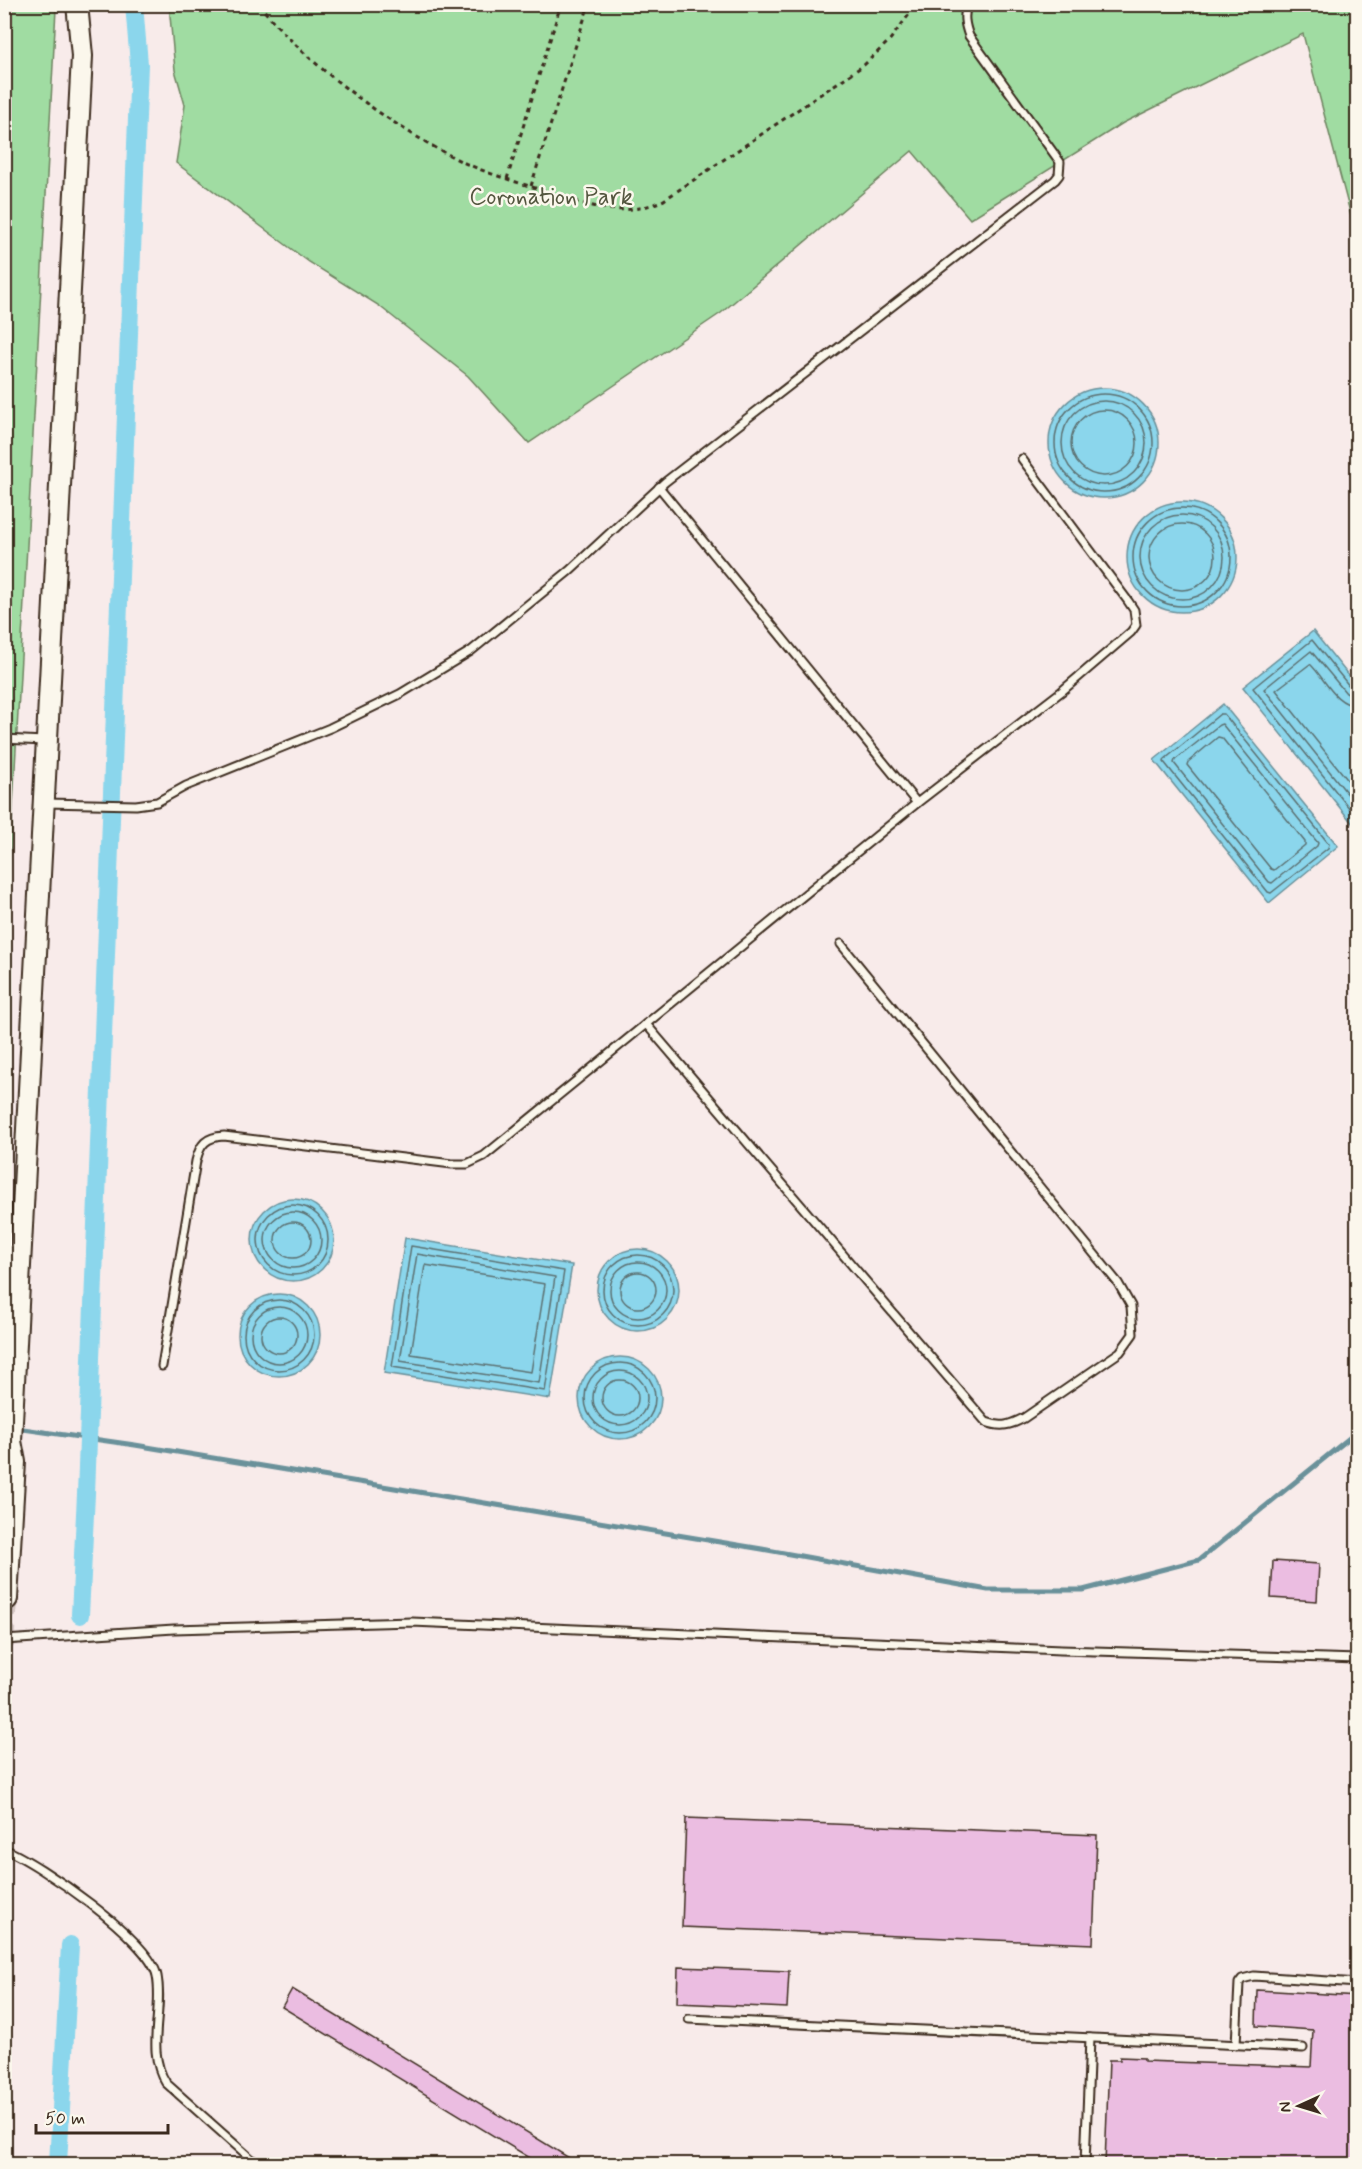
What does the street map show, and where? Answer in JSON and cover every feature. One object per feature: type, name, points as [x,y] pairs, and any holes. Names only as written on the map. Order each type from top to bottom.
[{"type":"street","points":[[7,1599],[15,1462],[8,1447],[13,1406],[82,56],[77,4]]},
{"type":"lane","points":[[43,803],[136,805],[157,802],[186,786],[330,728],[400,694],[471,651],[569,571],[659,487],[1059,175],[1060,162],[969,36],[964,24],[964,11],[967,4]]},
{"type":"lane","points":[[162,1366],[196,1161],[203,1143],[213,1137],[224,1136],[452,1164],[467,1164],[484,1156],[917,803],[1062,691],[1131,632],[1136,625],[1134,610],[1022,459]]},
{"type":"lane","points":[[659,487],[917,803]]},
{"type":"lane","points":[[4,739],[47,741]]},
{"type":"lane","points":[[646,1024],[986,1422],[1002,1427],[1011,1424],[1024,1418],[1120,1352],[1133,1334],[1134,1321],[1131,1306],[1118,1283],[841,944]]},
{"type":"lane","points":[[4,1288],[21,1243]]},
{"type":"lane","points":[[4,1640],[174,1629],[412,1622],[1061,1650],[1358,1659]]},
{"type":"lane","points":[[4,1849],[89,1901],[149,1956],[157,1977],[155,2048],[160,2074],[166,2083],[257,2164]]},
{"type":"lane","points":[[1236,2045],[1239,1983],[1242,1979],[1254,1976],[1358,1983]]},
{"type":"lane","points":[[689,2019],[1303,2048]]},
{"type":"lane","points":[[1085,2164],[1090,2038]]},
{"type":"path","points":[[259,4],[271,20],[316,63],[388,119],[452,157],[531,187],[615,211],[647,208],[664,200],[864,65],[889,41],[918,4]]},
{"type":"path","points":[[507,179],[561,4]]},
{"type":"path","points":[[531,187],[589,4]]},
{"type":"green space","points":[[5,5],[55,5],[56,9],[5,953]]},
{"type":"green space","name":"Coronation Park","points":[[169,5],[1357,5],[1357,239],[1303,34],[1123,123],[970,219],[912,151],[721,313],[529,443],[468,376],[378,305],[309,262],[176,163],[185,105],[175,70]]},
{"type":"water","points":[[1104,388],[1125,392],[1143,404],[1155,422],[1159,443],[1155,464],[1143,482],[1125,494],[1104,498],[1083,494],[1065,482],[1053,464],[1049,443],[1053,422],[1065,404],[1083,392]]},
{"type":"water","points":[[1182,502],[1203,506],[1221,518],[1233,536],[1237,557],[1233,578],[1221,596],[1203,608],[1182,612],[1161,608],[1143,596],[1131,578],[1127,557],[1131,536],[1143,518],[1161,506]]},
{"type":"water","points":[[1313,631],[1357,686],[1357,829],[1243,687]]},
{"type":"water","points":[[1223,704],[1338,846],[1269,903],[1154,760]]},
{"type":"water","points":[[293,1199],[309,1202],[322,1211],[331,1224],[334,1240],[331,1256],[322,1269],[309,1278],[293,1281],[277,1278],[264,1269],[255,1256],[252,1240],[255,1224],[264,1211],[277,1202]]},
{"type":"water","points":[[405,1238],[572,1265],[550,1399],[384,1373]]},
{"type":"water","points":[[638,1249],[654,1252],[667,1261],[676,1274],[679,1290],[676,1306],[667,1319],[654,1328],[638,1331],[622,1328],[609,1319],[600,1306],[597,1290],[600,1274],[609,1261],[622,1252]]},
{"type":"water","points":[[279,1294],[295,1297],[308,1306],[317,1319],[320,1335],[317,1351],[308,1364],[295,1373],[279,1376],[263,1373],[250,1364],[241,1351],[238,1335],[241,1319],[250,1306],[263,1297]]},
{"type":"water","points":[[620,1357],[636,1360],[649,1369],[658,1382],[661,1398],[658,1414],[649,1427],[636,1436],[620,1439],[604,1436],[591,1427],[582,1414],[579,1398],[582,1382],[591,1369],[604,1360]]},
{"type":"building","points":[[1273,1561],[1319,1564],[1317,1601],[1271,1598]]},
{"type":"building","points":[[686,1818],[1097,1835],[1093,1944],[682,1927]]},
{"type":"building","points":[[678,1967],[789,1971],[787,2008],[677,2003]]},
{"type":"building","points":[[292,1989],[579,2164],[540,2164],[282,2007]]},
{"type":"building","points":[[1257,1990],[1358,1996],[1358,2164],[1105,2164],[1109,2060],[1120,2060],[1120,2057],[1144,2058],[1144,2061],[1311,2067],[1313,2030],[1256,2026]]},
{"type":"waterway","points":[[80,1615],[139,64],[134,4]]},
{"type":"waterway","points":[[16,1428],[135,1445],[762,1549],[988,1590],[1083,1590],[1199,1560],[1358,1431]]},
{"type":"waterway","points":[[58,2164],[70,1945]]},
{"type":"tunnel","points":[[4,1646],[7,1599]]}]
